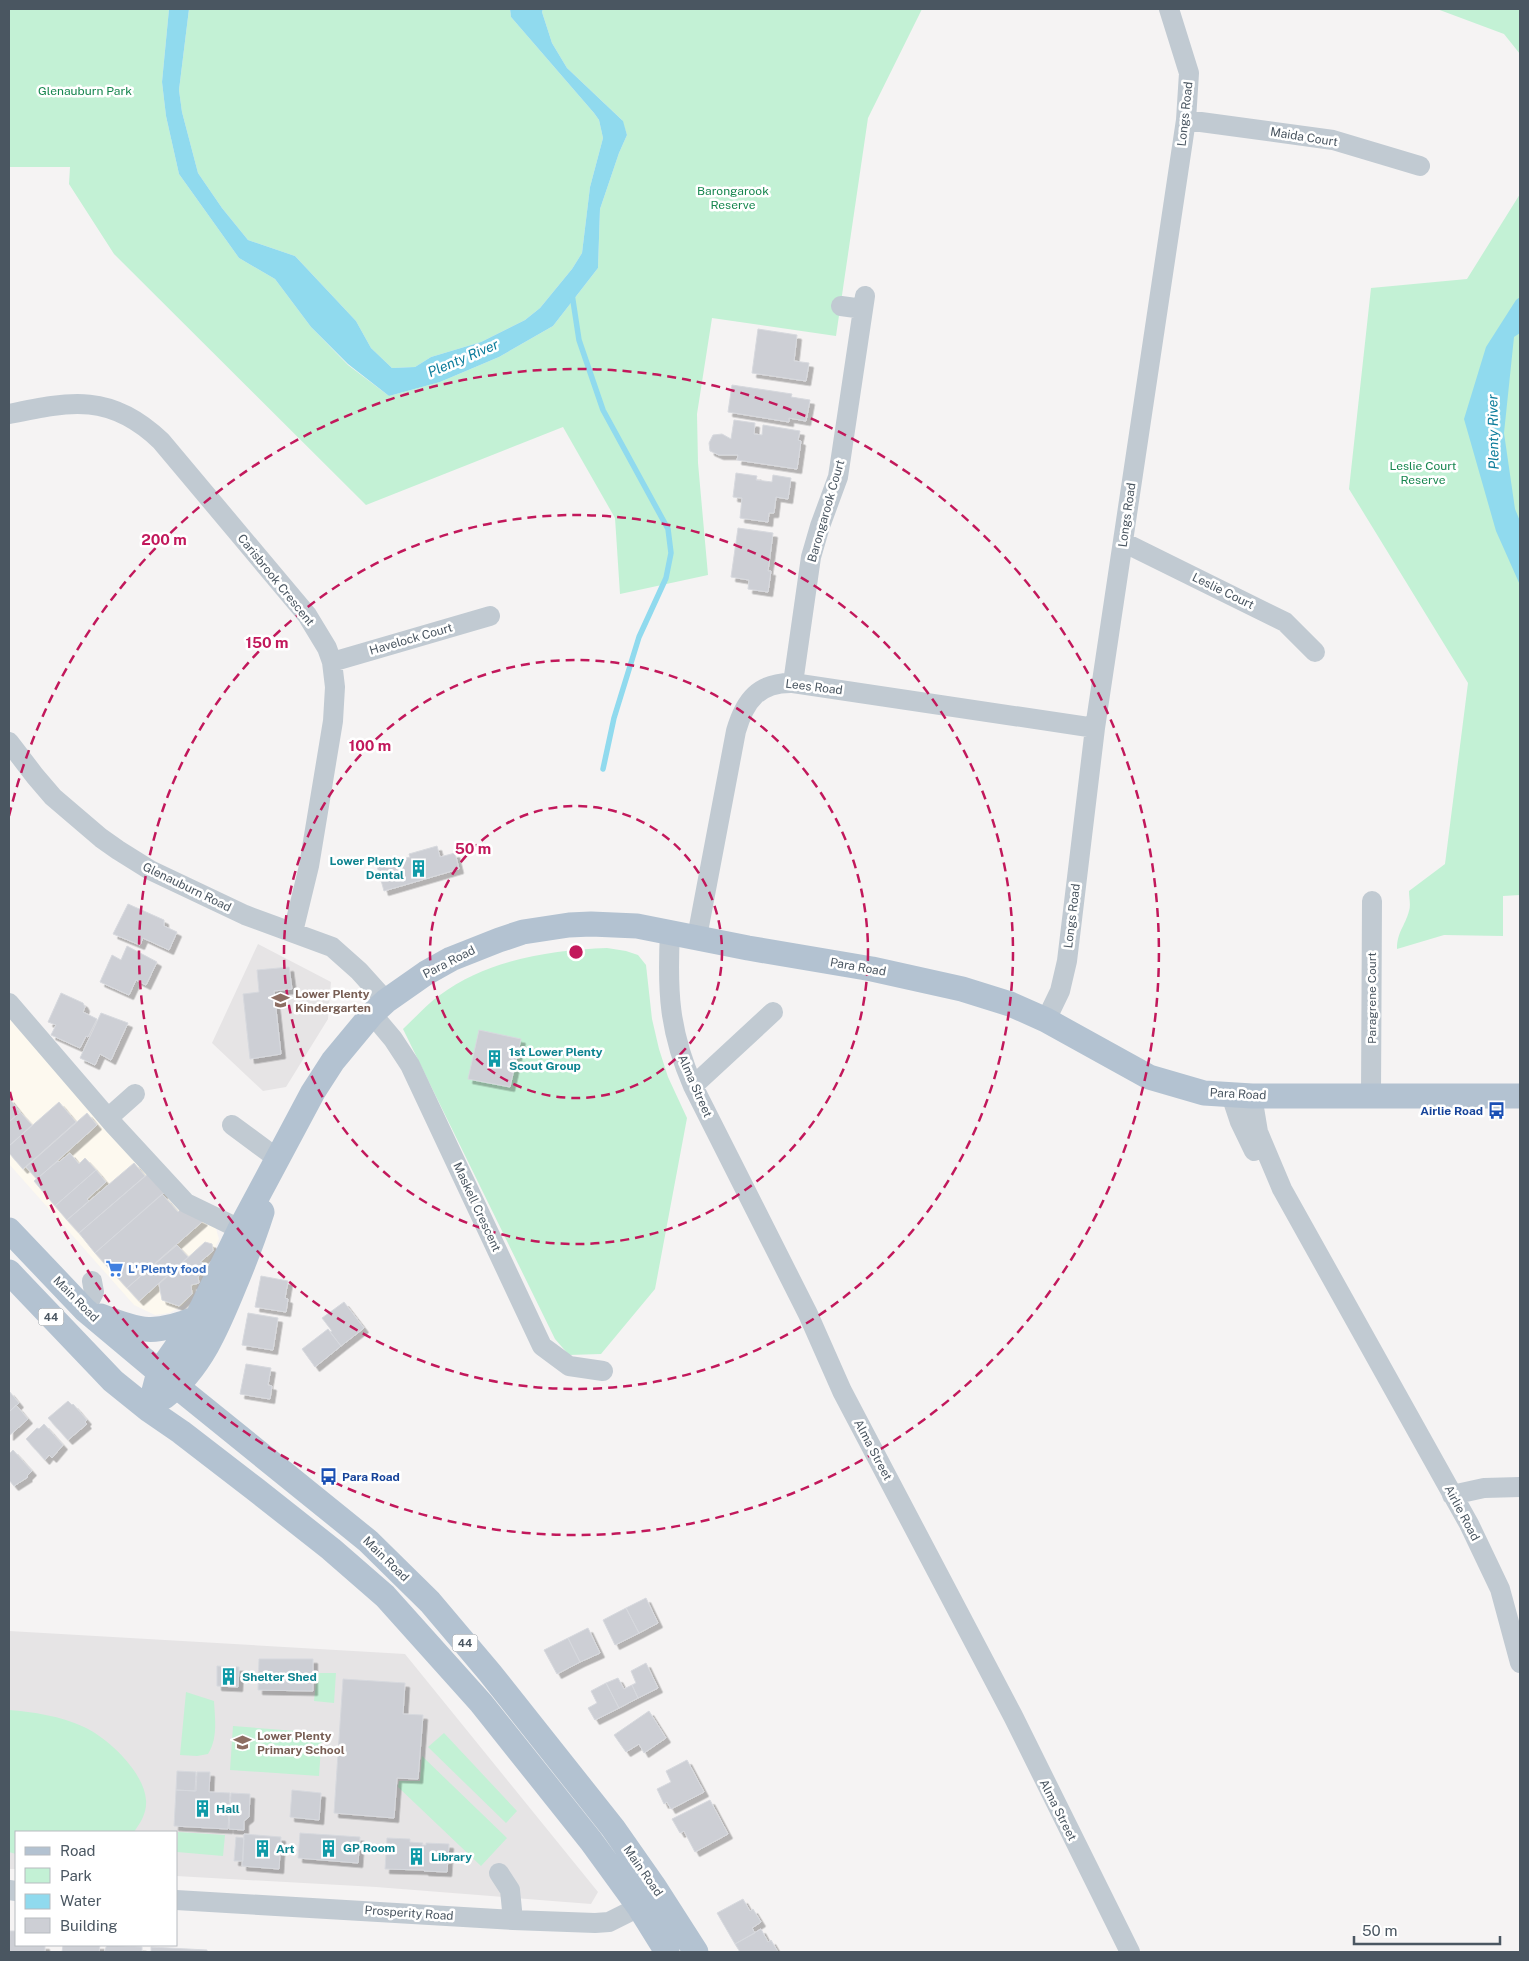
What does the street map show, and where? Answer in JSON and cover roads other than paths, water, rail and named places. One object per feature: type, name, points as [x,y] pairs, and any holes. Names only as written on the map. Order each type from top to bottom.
[{"type":"main road","name":"Para Road","points":[[168,1379],[198,1362],[222,1317],[247,1233],[278,1159],[305,1106],[328,1068],[352,1036],[379,1008],[413,981],[451,959],[478,947],[522,932],[591,924],[637,926],[936,982],[1010,1004],[1046,1020],[1149,1077],[1204,1093],[1242,1096],[1520,1096]]},
{"type":"main road","name":"Main Road","points":[[9,1230],[84,1310],[368,1541],[430,1602],[496,1681],[613,1828],[656,1888],[696,1952]]},
{"type":"main road","name":"Para Road","points":[[149,1410],[168,1379],[196,1318],[247,1233]]},
{"type":"main road","name":"Main Road","points":[[9,1272],[114,1381],[149,1410],[255,1489],[331,1549],[385,1596],[423,1636],[482,1704],[591,1841],[639,1907],[667,1952]]},
{"type":"main road","points":[[84,1310],[133,1328],[144,1330],[159,1330],[196,1318]]},
{"type":"street","name":"Longs Road","points":[[1046,1020],[1060,992],[1067,961],[1095,728],[1186,120],[1189,73],[1169,9]]},
{"type":"street","name":"Maida Court","points":[[1186,120],[1333,140],[1420,166]]},
{"type":"street","name":"Barongarook Court","points":[[793,683],[811,557],[838,477],[864,302],[841,306]]},
{"type":"street","name":"Carisbrook Crescent","points":[[9,414],[42,407],[78,403],[111,408],[140,424],[161,441],[307,615],[327,648],[332,662],[335,687],[333,721],[309,866],[293,932]]},
{"type":"street","name":"Leslie Court","points":[[1123,542],[1285,622],[1315,652]]},
{"type":"street","name":"Havelock Court","points":[[332,662],[490,616]]},
{"type":"street","name":"Lees Road","points":[[697,937],[740,717],[746,705],[763,688],[779,682],[793,683],[1095,728]]},
{"type":"street","name":"Glenauburn Road","points":[[9,742],[53,797],[101,838],[150,870],[192,891],[244,915],[332,947],[359,971],[379,1008]]},
{"type":"street","name":"Paragrene Court","points":[[1371,1096],[1372,901]]},
{"type":"street","name":"Alma Street","points":[[670,932],[668,985],[670,1009],[682,1062],[808,1314],[842,1391],[1012,1716],[1130,1952]]},
{"type":"street","points":[[9,1003],[103,1112],[186,1203],[247,1233]]},
{"type":"street","name":"Maskell Crescent","points":[[379,1008],[393,1039],[410,1065],[542,1346],[569,1366],[603,1371]]},
{"type":"street","points":[[693,1086],[773,1012]]},
{"type":"street","points":[[103,1112],[135,1094]]},
{"type":"street","name":"Airlie Road","points":[[1242,1096],[1282,1188],[1469,1524],[1500,1589],[1520,1663]]},
{"type":"street","points":[[232,1125],[278,1159]]},
{"type":"street","points":[[84,1310],[94,1292],[92,1281]]},
{"type":"street","points":[[1452,1495],[1484,1488],[1520,1487]]},
{"type":"street","points":[[499,1873],[513,1887],[513,1920]]},
{"type":"street","name":"Prosperity Road","points":[[178,1900],[513,1920],[609,1922],[639,1907]]},
{"type":"water","name":"Plenty River","points":[[169,9],[189,9],[179,90],[182,112],[198,173],[222,208],[248,240],[295,256],[356,321],[371,348],[392,368],[415,367],[431,357],[481,342],[525,320],[540,308],[572,269],[582,253],[590,187],[603,138],[599,120],[594,113],[511,17],[510,9],[543,9],[542,12],[552,43],[567,68],[623,121],[627,135],[600,209],[598,268],[553,326],[499,357],[440,382],[389,396],[348,364],[311,327],[275,279],[239,258],[179,174],[166,116],[162,82]]},
{"type":"water","name":"Plenty River","points":[[1520,297],[1520,333],[1514,337],[1504,433],[1515,509],[1520,521],[1520,585],[1496,531],[1464,419],[1486,347],[1516,300]]},
{"type":"waterway","points":[[572,294],[579,340],[603,410],[668,529],[671,553],[666,578],[639,637],[614,718],[603,769]]},
{"type":"place","name":"Lower Plenty Dental","points":[[418,868]]},
{"type":"place","name":"Lower Plenty Kindergarten","points":[[281,1001]]},
{"type":"place","name":"1st Lower Plenty Scout Group","points":[[495,1059]]},
{"type":"place","name":"Airlie Road","points":[[1497,1111]]},
{"type":"place","name":"L' Plenty food","points":[[114,1269]]},
{"type":"place","name":"Para Road","points":[[328,1477]]},
{"type":"place","name":"Shelter Shed","points":[[228,1677]]},
{"type":"place","name":"Lower Plenty Primary School","points":[[243,1743]]},
{"type":"place","name":"Hall","points":[[202,1809]]},
{"type":"place","name":"GP Room","points":[[329,1848]]},
{"type":"place","name":"Art","points":[[262,1849]]},
{"type":"place","name":"Library","points":[[417,1857]]},
{"type":"park label","name":"Glenauburn Park","points":[[85,91]]},
{"type":"park label","name":"Barongarook Reserve","points":[[733,198]]},
{"type":"park label","name":"Leslie Court Reserve","points":[[1423,473]]}]
